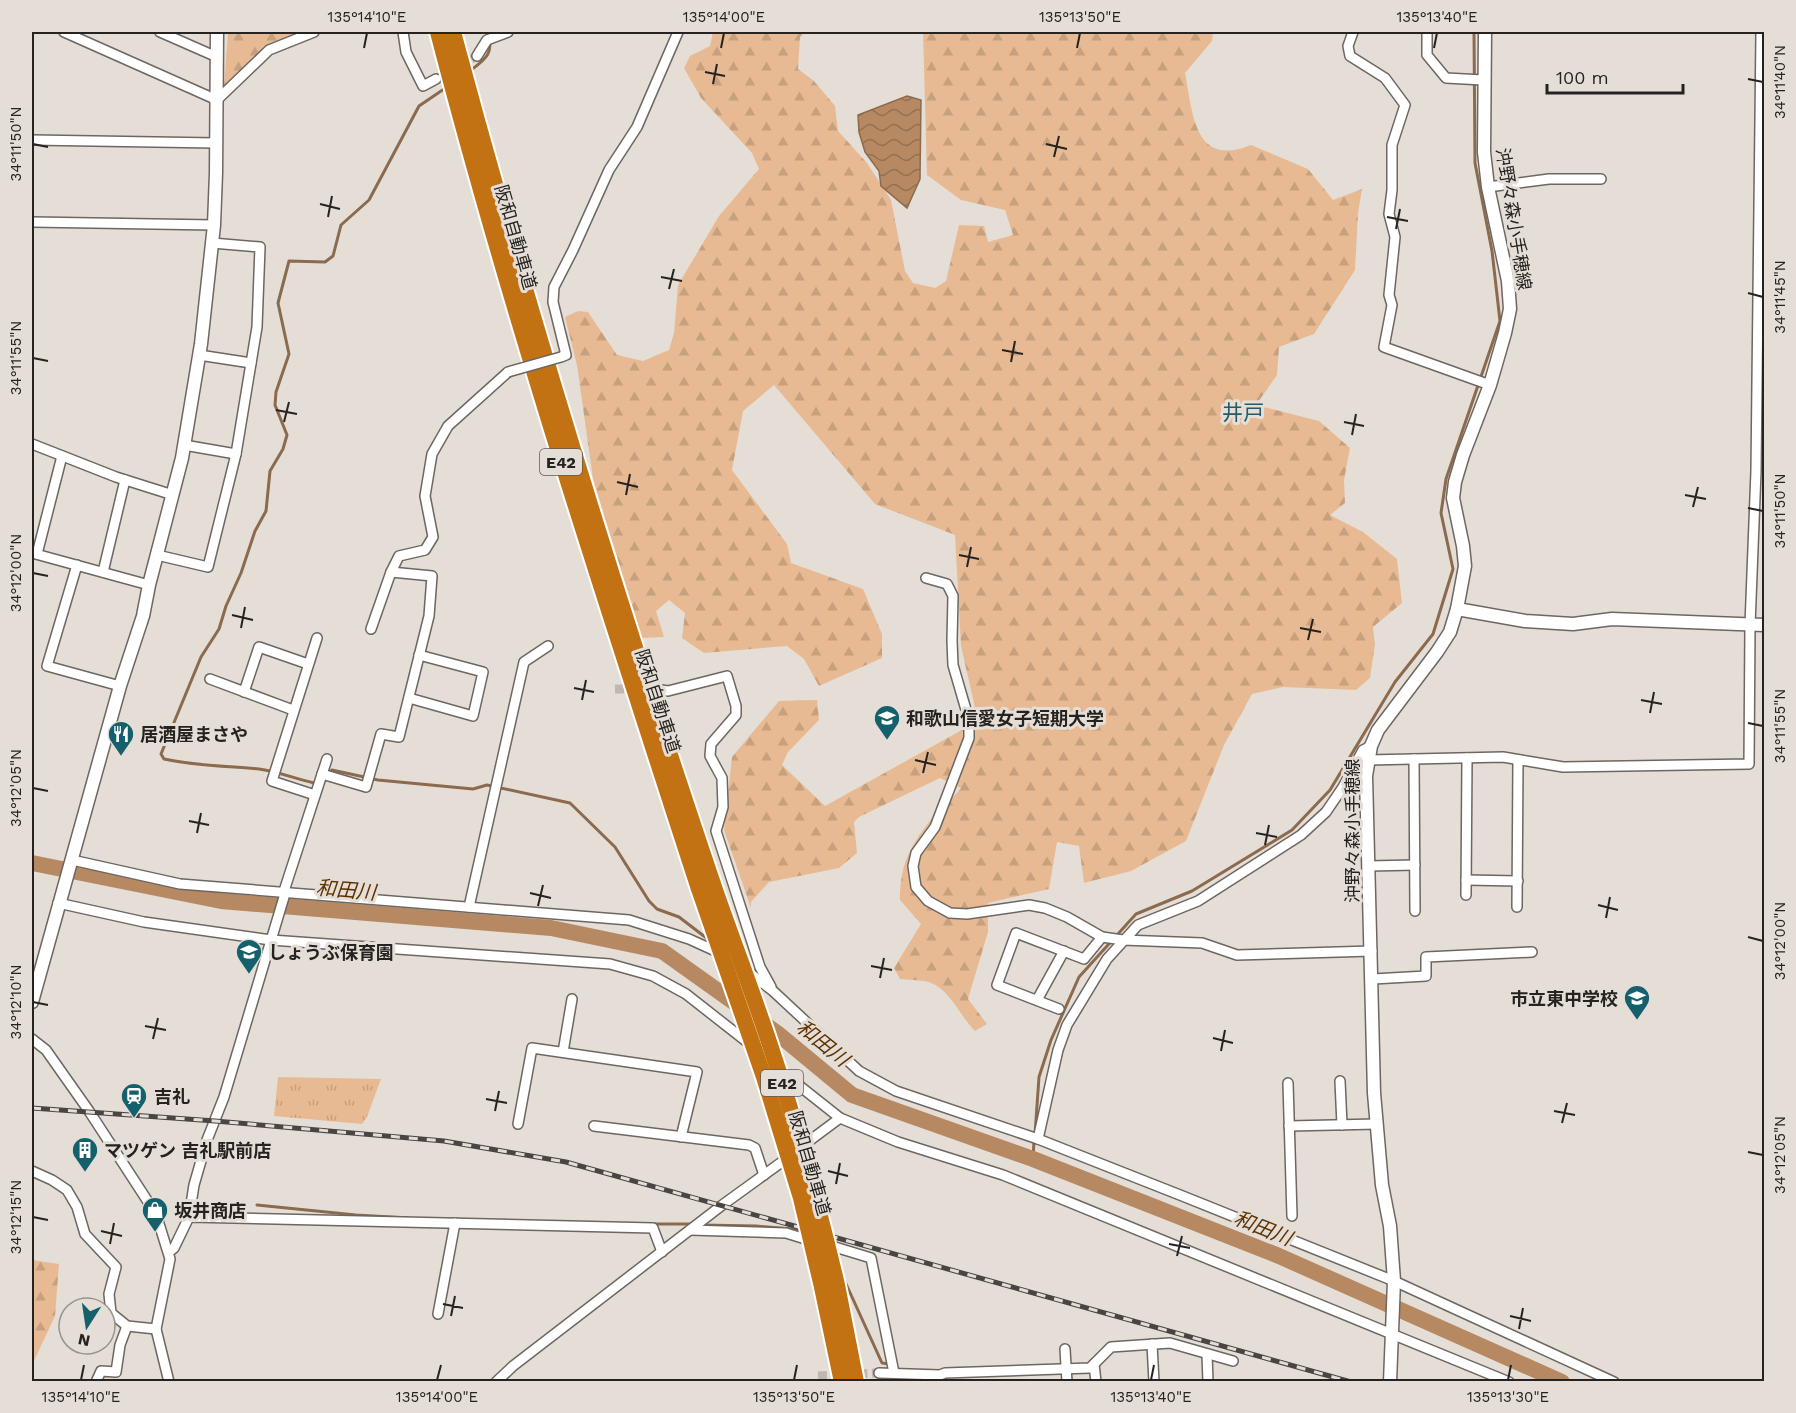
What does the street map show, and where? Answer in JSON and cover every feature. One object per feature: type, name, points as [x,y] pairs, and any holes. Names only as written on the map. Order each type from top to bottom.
[{"type":"highway","name":"阪和自動車道","points":[[438,32],[490,219],[583,535],[706,886]]},
{"type":"highway","name":"阪和自動車道","points":[[453,32],[516,257],[597,529],[830,1286],[856,1382]]},
{"type":"highway","name":"阪和自動車道","points":[[830,1286],[842,1382]]},
{"type":"main road","points":[[32,1002],[120,686],[143,616],[184,445],[199,355],[214,225],[217,32]]},
{"type":"main road","name":"沖野々森小手穂線","points":[[1390,1382],[1394,1284],[1390,1226],[1382,1185],[1374,1093],[1373,979],[1366,776],[1371,746],[1378,730],[1450,632],[1465,566],[1453,498],[1455,482],[1463,454],[1490,385],[1510,309],[1508,281],[1488,187],[1484,152],[1485,32]]},
{"type":"main road","points":[[1457,609],[1526,621],[1561,624],[1612,619],[1764,625]]},
{"type":"street","points":[[64,32],[217,100],[269,50],[314,32]]},
{"type":"street","points":[[160,32],[217,57]]},
{"type":"street","points":[[403,32],[406,52],[423,86],[436,79]]},
{"type":"street","points":[[477,56],[487,40],[508,32]]},
{"type":"street","points":[[371,629],[399,556],[425,550],[433,537],[425,496],[432,454],[448,426],[508,372],[566,355],[553,302],[554,287],[609,170],[637,127],[678,32]]},
{"type":"street","points":[[1353,32],[1348,46],[1350,56],[1385,78],[1405,105],[1392,146],[1392,190],[1389,214],[1395,237],[1389,296],[1392,305],[1384,347],[1490,385]]},
{"type":"street","points":[[1427,32],[1427,55],[1446,78],[1483,80]]},
{"type":"street","points":[[1368,760],[1503,757],[1563,767],[1749,764],[1750,625],[1762,188],[1761,32]]},
{"type":"street","points":[[32,140],[216,143]]},
{"type":"street","points":[[1488,187],[1549,179],[1601,178]]},
{"type":"street","points":[[32,222],[214,225]]},
{"type":"street","points":[[157,555],[208,567],[236,454],[257,327],[260,247],[212,243]]},
{"type":"street","points":[[199,355],[251,363]]},
{"type":"street","points":[[32,444],[125,480],[173,495]]},
{"type":"street","points":[[184,445],[236,454]]},
{"type":"street","points":[[62,456],[34,553],[149,585]]},
{"type":"street","points":[[103,572],[125,480]]},
{"type":"street","points":[[77,565],[47,666],[120,686]]},
{"type":"street","points":[[322,774],[366,787],[381,734],[399,737],[429,616],[432,576],[391,572]]},
{"type":"street","points":[[926,578],[947,584],[953,596],[953,665],[969,720],[969,738],[935,827],[916,853],[913,866],[916,887],[928,901],[950,914],[967,914],[1029,904],[1067,917],[1102,937],[1202,943],[1237,955],[1372,951]]},
{"type":"street","points":[[315,795],[272,782],[317,638]]},
{"type":"street","points":[[469,907],[524,662],[548,646]]},
{"type":"street","points":[[244,692],[259,647],[308,664]]},
{"type":"street","points":[[409,698],[473,716],[483,672],[419,655]]},
{"type":"street","points":[[661,690],[668,691],[727,676],[736,706],[736,715],[711,744],[710,756],[722,777],[723,807],[716,831],[760,967],[773,992]]},
{"type":"street","points":[[210,679],[293,710]]},
{"type":"street","points":[[1038,1139],[1058,1050],[1067,1025],[1107,959],[1123,940],[1138,925],[1198,901],[1301,835],[1326,812],[1363,750],[1371,746]]},
{"type":"street","points":[[1466,895],[1467,758]]},
{"type":"street","points":[[169,1252],[174,1248],[189,1216],[194,1185],[207,1140],[224,1097],[327,759]]},
{"type":"street","points":[[1414,759],[1415,911]]},
{"type":"street","points":[[1517,907],[1518,760]]},
{"type":"street","points":[[71,862],[180,884],[629,920],[689,939],[735,961],[773,992],[859,1071],[896,1091],[1038,1139],[1394,1284],[1614,1382]]},
{"type":"street","points":[[1369,866],[1415,865]]},
{"type":"street","points":[[1466,880],[1518,881]]},
{"type":"street","points":[[58,903],[144,922],[271,938],[610,964],[653,976],[686,994],[840,1118],[898,1142],[1004,1175],[1391,1331],[1509,1382]]},
{"type":"street","points":[[1059,1009],[997,985],[1016,933],[1084,959],[1102,937]]},
{"type":"street","points":[[1037,1000],[1064,951]]},
{"type":"street","points":[[1373,979],[1426,976],[1426,957],[1532,952]]},
{"type":"street","points":[[563,1052],[572,999]]},
{"type":"street","points":[[32,1039],[46,1050],[156,1214],[170,1258],[156,1329],[169,1382]]},
{"type":"street","points":[[518,1124],[532,1047],[697,1072],[681,1137]]},
{"type":"street","points":[[1340,1081],[1342,1125]]},
{"type":"street","points":[[1288,1083],[1292,1216]]},
{"type":"street","points":[[496,1382],[513,1366],[690,1230],[840,1118]]},
{"type":"street","points":[[1289,1126],[1377,1124]]},
{"type":"street","points":[[594,1126],[749,1145],[754,1148],[764,1175]]},
{"type":"street","points":[[32,1171],[67,1190],[77,1207],[85,1234],[116,1267],[109,1294],[111,1313],[127,1326],[156,1329]]},
{"type":"street","points":[[189,1216],[653,1228],[662,1252]]},
{"type":"street","points":[[438,1314],[455,1223]]},
{"type":"street","points":[[690,1230],[786,1233],[872,1258],[894,1373]]},
{"type":"street","points":[[96,1382],[101,1371],[116,1372],[120,1345],[127,1326]]},
{"type":"street","points":[[879,1373],[914,1377],[940,1376],[945,1373],[961,1377],[1090,1368],[1111,1347],[1170,1343],[1233,1361]]},
{"type":"street","points":[[1152,1344],[1154,1382]]},
{"type":"street","points":[[1065,1349],[1067,1382]]},
{"type":"street","points":[[1207,1354],[1208,1382]]},
{"type":"street","points":[[1094,1364],[1096,1382]]},
{"type":"green space","points":[[228,32],[300,32],[264,46],[224,87]]},
{"type":"green space","points":[[713,32],[805,32],[800,37],[798,69],[814,81],[835,106],[838,131],[867,163],[891,200],[905,271],[913,283],[935,288],[946,281],[959,225],[984,226],[988,242],[1013,235],[1005,210],[961,200],[927,175],[923,32],[1213,32],[1212,41],[1185,73],[1194,120],[1207,143],[1218,149],[1232,150],[1251,145],[1308,169],[1333,200],[1362,189],[1358,213],[1355,270],[1314,334],[1279,347],[1277,375],[1256,405],[1319,421],[1350,448],[1344,480],[1345,503],[1330,515],[1363,532],[1397,559],[1402,603],[1373,627],[1375,644],[1370,678],[1356,690],[1283,687],[1252,694],[1224,745],[1186,841],[1131,871],[1084,883],[1079,846],[1057,842],[1049,889],[988,903],[988,932],[968,999],[987,1024],[975,1031],[941,989],[925,981],[900,979],[894,968],[921,924],[900,900],[901,879],[906,861],[926,826],[961,788],[940,778],[859,817],[854,822],[857,853],[839,868],[769,882],[751,902],[751,908],[724,830],[732,757],[779,701],[817,700],[819,720],[788,752],[782,765],[825,806],[978,721],[961,646],[955,535],[875,504],[774,385],[743,411],[732,470],[787,544],[791,563],[863,589],[882,634],[882,658],[819,686],[804,659],[787,646],[704,653],[682,638],[685,613],[669,600],[656,611],[664,637],[642,638],[593,479],[577,365],[565,317],[578,311],[588,312],[617,355],[643,361],[669,350],[674,333],[678,285],[719,216],[759,169],[752,153],[701,98],[684,68],[690,56],[710,46]]},
{"type":"green space","points":[[278,1077],[381,1079],[367,1117],[362,1124],[274,1116]]},
{"type":"green space","points":[[32,1260],[59,1264],[55,1316],[32,1365]]},
{"type":"water","points":[[907,96],[921,100],[920,179],[907,208],[881,186],[879,171],[865,152],[859,132],[858,115]]},
{"type":"waterway","points":[[470,71],[481,63],[489,51],[489,32]]},
{"type":"waterway","points":[[1035,1134],[1039,1077],[1051,1040],[1079,977],[1136,914],[1192,891],[1292,830],[1330,790],[1395,682],[1433,634],[1453,569],[1441,513],[1446,479],[1500,321],[1492,251],[1475,163],[1474,32]]},
{"type":"waterway","points":[[316,782],[259,769],[164,759],[161,754],[201,657],[219,629],[255,531],[266,511],[270,471],[283,449],[287,435],[275,405],[276,392],[289,354],[278,303],[289,261],[325,262],[333,256],[341,225],[369,200],[419,106],[447,87]]},
{"type":"waterway","points":[[329,773],[332,770],[378,780],[473,789],[487,785],[570,803],[615,847],[649,901],[657,909],[679,917],[709,940]]},
{"type":"waterway","name":"和田川","points":[[32,863],[221,901],[551,928],[662,951],[777,1033],[852,1095],[1033,1159],[1279,1256],[1562,1382]]},
{"type":"waterway","points":[[1033,1159],[1034,1141]]},
{"type":"waterway","points":[[257,1205],[408,1218]]},
{"type":"waterway","points":[[651,1224],[693,1224]]},
{"type":"waterway","points":[[702,1225],[803,1230]]},
{"type":"waterway","points":[[842,1275],[882,1363],[890,1364]]},
{"type":"tunnel","points":[[436,79],[477,56]]},
{"type":"tunnel","points":[[615,689],[638,689]]},
{"type":"tunnel","points":[[818,1376],[879,1373]]},
{"type":"railway","points":[[32,1108],[444,1141],[566,1162],[1351,1382]]},
{"type":"place","name":"和歌山信愛女子短期大学","points":[[887,741]]},
{"type":"place","name":"居酒屋まさや","points":[[121,757]]},
{"type":"place","name":"しょうぶ保育園","points":[[249,975]]},
{"type":"place","name":"市立東中学校","points":[[1637,1021]]},
{"type":"place","name":"吉礼","points":[[134,1119]]},
{"type":"place","name":"マツゲン 吉礼駅前店","points":[[85,1173]]},
{"type":"place","name":"坂井商店","points":[[155,1233]]},
{"type":"district","name":"井戸","points":[[1243,412]]}]
